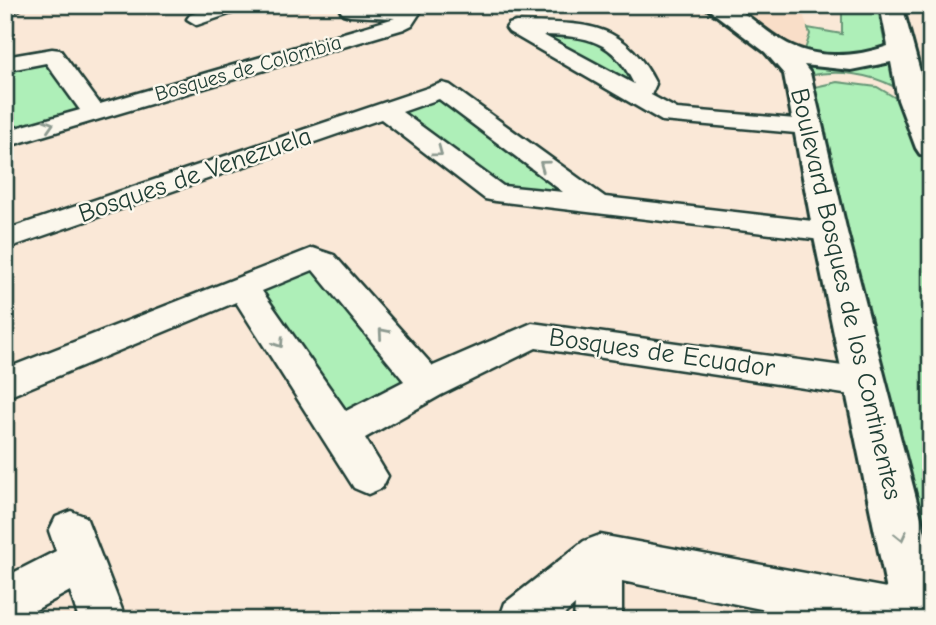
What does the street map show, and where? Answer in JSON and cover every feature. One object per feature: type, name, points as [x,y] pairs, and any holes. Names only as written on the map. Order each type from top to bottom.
[{"type":"street","points":[[5,7],[13,5]]},
{"type":"street","points":[[190,12],[237,5]]},
{"type":"street","points":[[891,5],[898,51],[919,104],[931,148]]},
{"type":"street","name":"Boulevard Bosques de los Continentes","points":[[713,6],[774,47],[797,73],[864,383],[920,618]]},
{"type":"street","points":[[353,38],[360,10],[409,14]]},
{"type":"street","points":[[190,12],[212,36]]},
{"type":"street","name":"Bosques de Colombia","points":[[5,139],[93,111],[353,38],[409,14]]},
{"type":"street","points":[[638,97],[645,84],[636,60],[604,36],[579,30],[516,28],[671,116],[807,127]]},
{"type":"street","points":[[774,47],[822,62],[850,64],[870,62],[898,51]]},
{"type":"street","points":[[5,64],[52,55],[93,111]]},
{"type":"street","points":[[800,90],[820,78],[836,76],[873,82],[919,104]]},
{"type":"street","name":"Bosques de Venezuela","points":[[5,240],[442,90],[599,206]]},
{"type":"street","points":[[384,110],[495,194],[830,232]]},
{"type":"street","points":[[5,384],[309,259],[320,260],[428,385]]},
{"type":"street","points":[[242,286],[368,476]]},
{"type":"street","name":"Bosques de Ecuador","points":[[338,434],[428,385],[532,335],[864,383]]},
{"type":"street","points":[[5,602],[77,546],[103,620]]},
{"type":"street","points":[[600,556],[920,618]]},
{"type":"street","points":[[522,620],[600,556]]},
{"type":"street","points":[[598,620],[600,556]]},
{"type":"shaded area","points":[[728,5],[800,5],[810,34],[804,53],[779,42]]},
{"type":"green space","points":[[800,5],[877,5],[885,44],[867,55],[857,57],[804,53],[810,34],[808,28],[842,34],[842,10]]},
{"type":"green space","points":[[529,31],[562,32],[586,36],[597,41],[633,68],[630,87]]},
{"type":"green space","points":[[50,54],[90,107],[5,133],[5,66]]},
{"type":"green space","points":[[802,62],[846,70],[891,63],[895,87],[853,74],[809,76]]},
{"type":"green space","points":[[837,82],[877,87],[899,100],[931,176],[931,574],[845,219],[806,96],[815,87]]},
{"type":"green space","points":[[434,96],[579,198],[503,190],[393,110]]},
{"type":"green space","points":[[308,263],[412,385],[349,416],[258,294],[263,281]]}]
